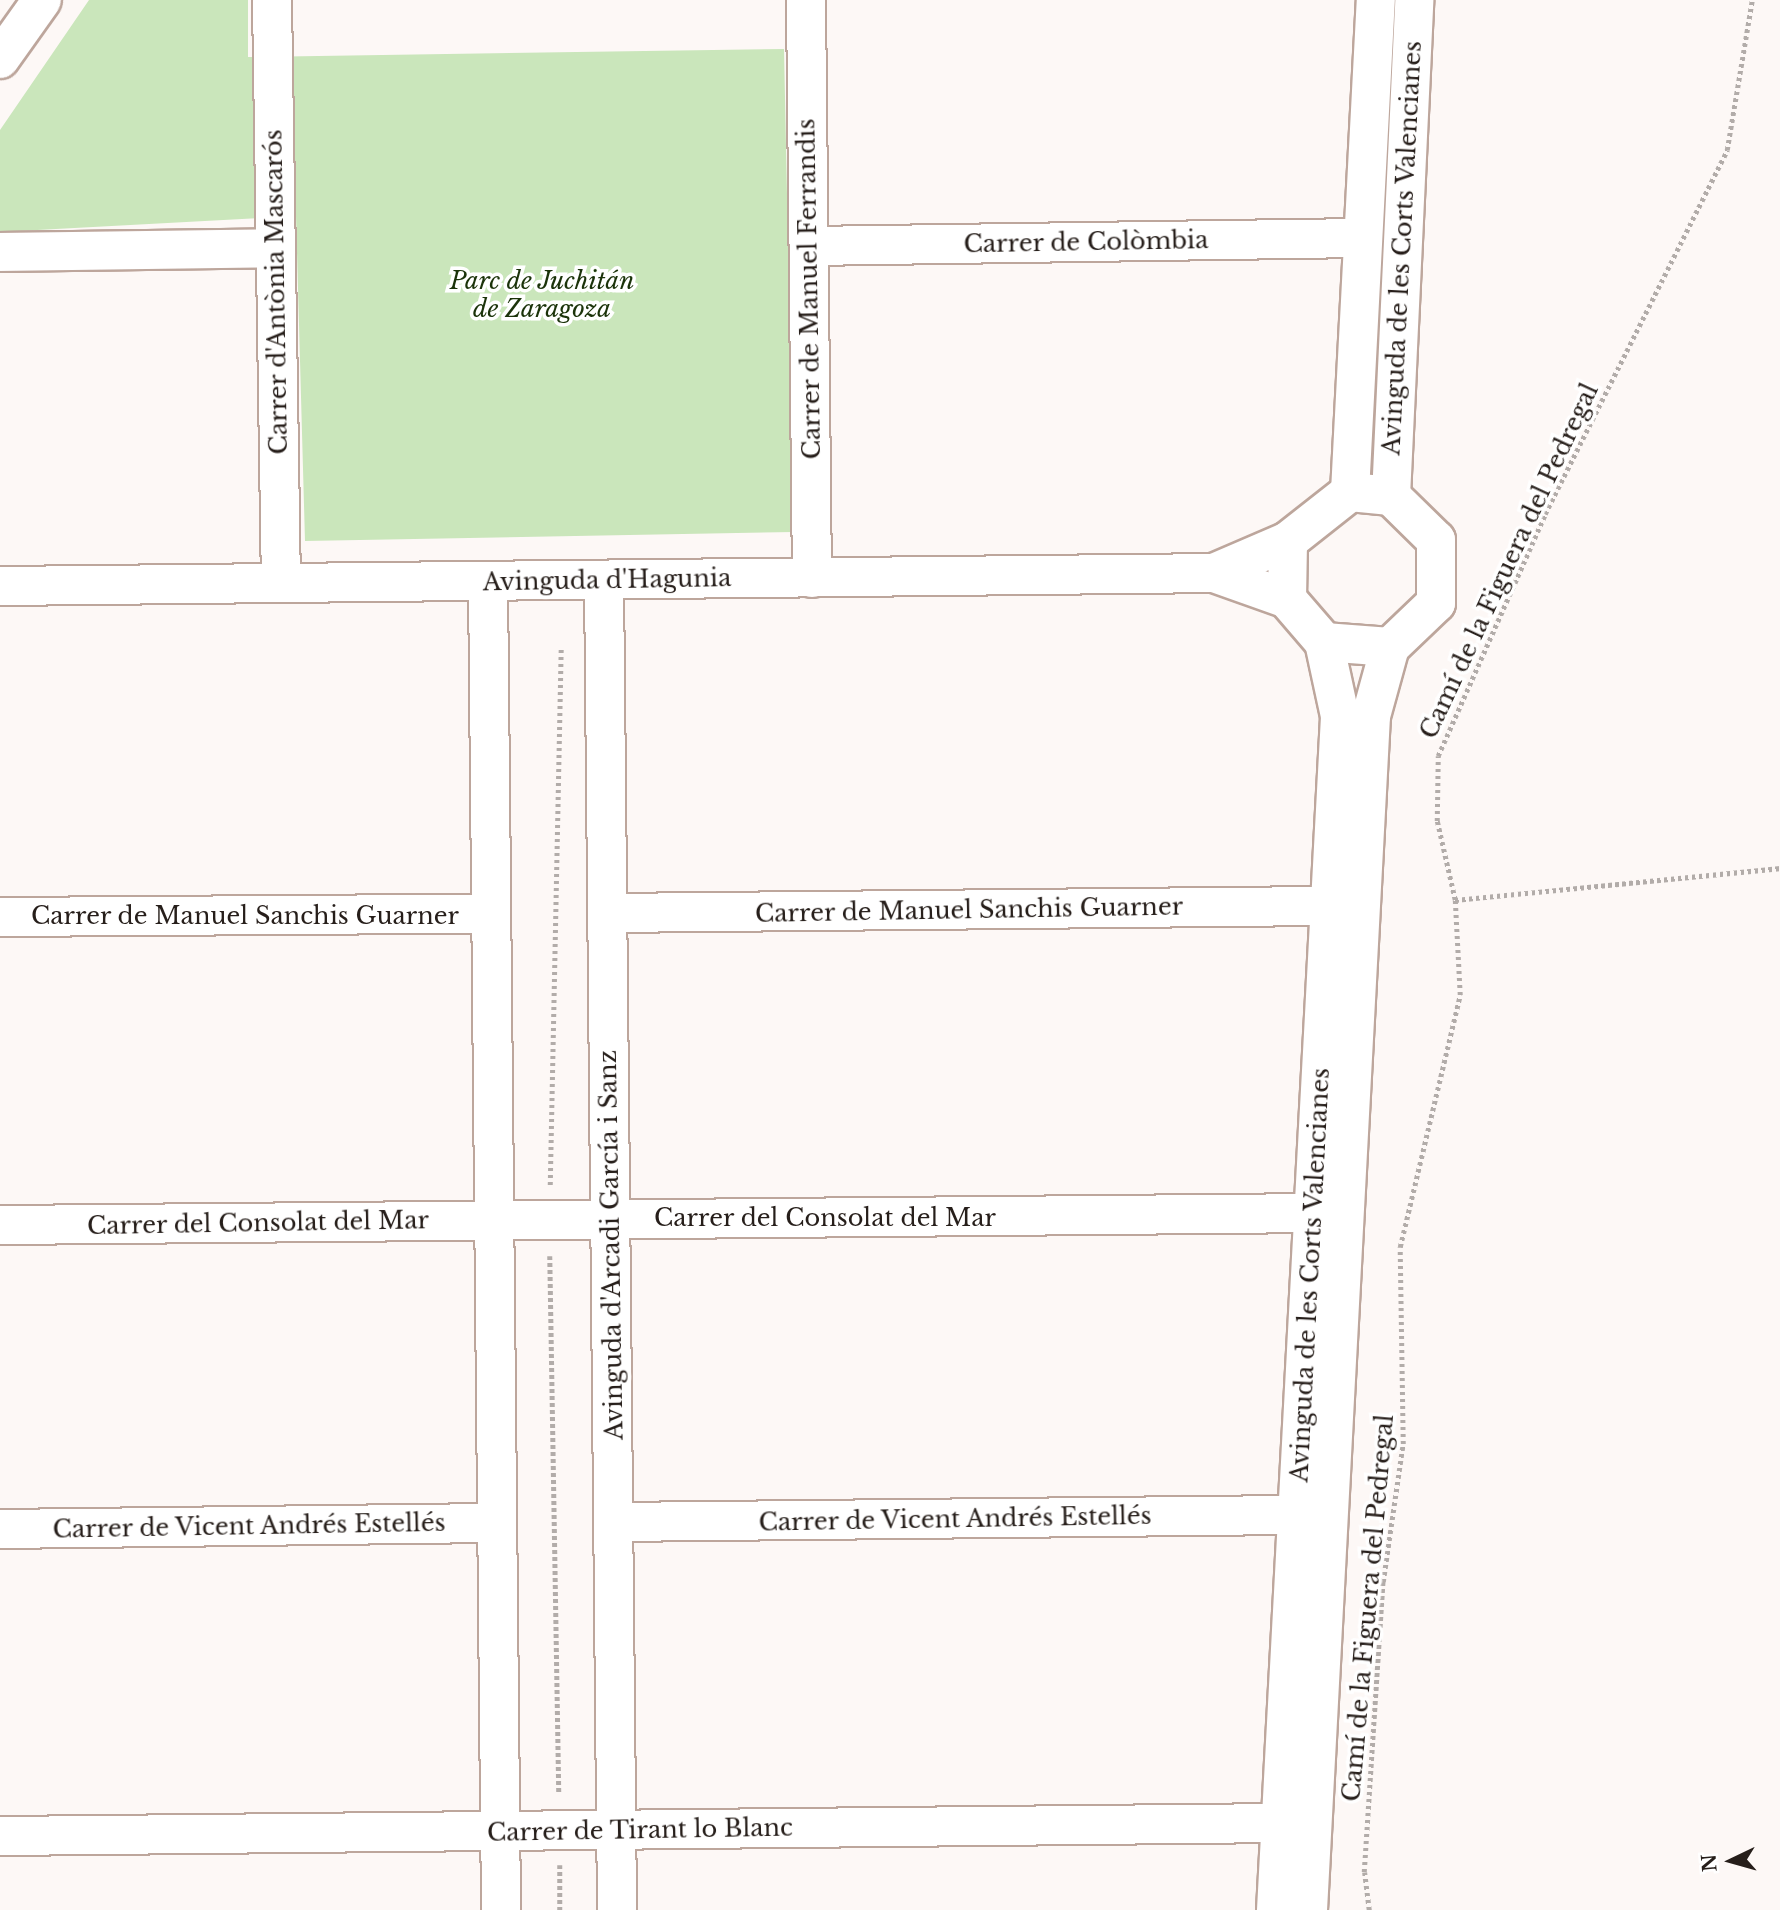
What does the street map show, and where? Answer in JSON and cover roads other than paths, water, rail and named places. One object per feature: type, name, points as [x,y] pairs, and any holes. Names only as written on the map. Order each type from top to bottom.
[{"type":"street","points":[[0,59],[42,0]]},
{"type":"street","name":"Carrer d'Antònia Mascarós","points":[[272,0],[281,583]]},
{"type":"street","name":"Carrer de Manuel Ferrandis","points":[[806,0],[812,578]]},
{"type":"street","name":"Avinguda de les Corts Valencianes","points":[[1350,492],[1376,0]]},
{"type":"street","name":"Avinguda de les Corts Valencianes","points":[[1391,496],[1414,0]]},
{"type":"street","name":"Carrer de Colòmbia","points":[[809,246],[1363,238]]},
{"type":"street","points":[[0,252],[276,248]]},
{"type":"street","points":[[1350,492],[1391,496],[1436,540],[1436,603],[1390,647],[1324,642],[1287,599],[1288,541],[1350,492]]},
{"type":"street","name":"Avinguda d'Hagunia","points":[[1214,573],[1288,541]]},
{"type":"street","name":"Avinguda d'Hagunia","points":[[0,586],[1214,573],[1287,599]]},
{"type":"street","name":"Avinguda d'Arcadi García i Sanz","points":[[604,580],[617,1910]]},
{"type":"street","points":[[488,581],[501,1910]]},
{"type":"street","name":"Avinguda de les Corts Valencianes","points":[[1276,1910],[1340,716],[1324,642]]},
{"type":"street","name":"Avinguda de les Corts Valencianes","points":[[1308,1910],[1371,716],[1390,647]]},
{"type":"street","name":"Carrer de Manuel Sanchis Guarner","points":[[608,913],[1330,906]]},
{"type":"street","name":"Carrer de Manuel Sanchis Guarner","points":[[0,917],[491,914]]},
{"type":"street","name":"Carrer del Consolat del Mar","points":[[0,1225],[1313,1213]]},
{"type":"street","name":"Carrer de Vicent Andrés Estellés","points":[[613,1522],[1297,1515]]},
{"type":"street","name":"Carrer de Vicent Andrés Estellés","points":[[0,1529],[497,1523]]},
{"type":"street","name":"Carrer de Tirant lo Blanc","points":[[0,1836],[1280,1824]]},
{"type":"park label","name":"Parc de Juchitán de Zaragoza","points":[[542,295]]}]
